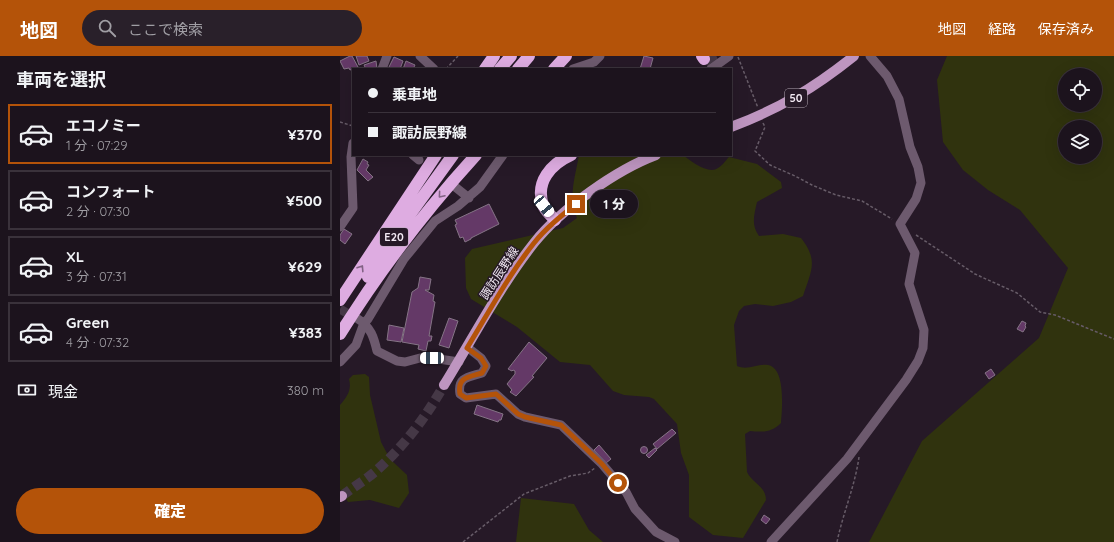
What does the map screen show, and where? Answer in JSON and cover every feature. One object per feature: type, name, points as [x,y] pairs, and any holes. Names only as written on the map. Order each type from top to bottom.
[{"type":"highway","points":[[486,68],[494,56]]},
{"type":"highway","points":[[501,68],[511,56]]},
{"type":"highway","points":[[519,68],[528,56]]},
{"type":"highway","points":[[555,68],[566,56]]},
{"type":"highway","name":"E20","points":[[340,300],[435,156]]},
{"type":"highway","name":"E20","points":[[340,322],[411,213],[452,156]]},
{"type":"highway","points":[[340,334],[365,294],[419,221],[475,156]]},
{"type":"highway","points":[[555,220],[544,206],[541,194],[542,182],[549,170],[568,156]]},
{"type":"highway","points":[[420,157],[424,172]]},
{"type":"main road","name":"50","points":[[732,127],[761,116],[803,93],[826,78],[854,56]]},
{"type":"main road","name":"諏訪辰野線","points":[[444,385],[513,272],[534,243],[555,220],[598,187],[643,160],[653,156]]},
{"type":"street","points":[[382,68],[387,56]]},
{"type":"street","points":[[420,56],[433,68]]},
{"type":"street","points":[[576,68],[594,62],[600,56]]},
{"type":"street","points":[[707,59],[729,56]]},
{"type":"street","points":[[772,542],[847,459],[906,380],[918,361],[923,348],[924,330],[908,284],[915,253],[900,224],[916,199],[921,183],[918,167],[910,147],[899,98],[886,76],[870,56]]},
{"type":"street","points":[[340,227],[353,208],[352,150]]},
{"type":"street","points":[[361,321],[368,320],[404,259],[435,221],[469,198],[480,187],[502,156]]},
{"type":"street","points":[[454,186],[469,198]]},
{"type":"street","points":[[361,321],[372,334],[377,351],[397,361],[405,362],[420,358],[432,358],[458,362]]},
{"type":"street","points":[[340,362],[356,345],[361,321]]},
{"type":"street","points":[[467,348],[481,358],[486,366],[482,373],[467,377],[462,381],[459,387],[460,394],[466,398],[496,394],[518,414],[561,425],[602,464],[626,492],[636,509],[656,532],[674,542]]},
{"type":"path","points":[[447,68],[458,56]]},
{"type":"path","points":[[737,56],[765,127],[755,151],[770,165],[836,195],[862,201],[900,224],[975,274],[1017,293],[1040,312],[1055,314],[1114,339]]},
{"type":"path","points":[[340,122],[352,126]]},
{"type":"path","points":[[837,542],[840,527],[856,478],[859,455]]},
{"type":"path","points":[[464,542],[524,494],[570,476],[588,473],[602,464]]},
{"type":"green space","points":[[947,56],[1114,56],[1114,542],[869,542],[922,441],[1039,338],[1068,268],[1020,210],[988,190],[963,170],[943,142],[937,80]]},
{"type":"green space","points":[[579,156],[684,156],[690,161],[710,170],[714,170],[719,167],[729,157],[757,164],[781,182],[782,188],[757,202],[754,216],[756,232],[759,236],[783,234],[801,238],[810,253],[812,266],[803,296],[791,302],[773,306],[755,304],[744,306],[739,311],[734,325],[737,366],[745,368],[768,365],[774,368],[778,374],[782,390],[781,423],[774,429],[762,432],[750,431],[745,434],[747,472],[764,491],[766,500],[743,538],[713,535],[689,517],[689,475],[681,453],[677,424],[654,399],[649,397],[624,395],[613,391],[590,365],[560,362],[517,327],[471,299],[466,288],[465,258],[472,249],[563,228],[577,218],[573,202],[574,179]]},
{"type":"green space","points":[[365,374],[369,377],[370,395],[381,442],[390,459],[407,475],[409,493],[399,508],[370,500],[348,502],[340,489],[340,405],[348,393],[350,387],[349,379],[353,375]]},
{"type":"green space","points":[[521,498],[574,504],[589,530],[603,542],[516,542]]},
{"type":"building","points":[[352,56],[358,67],[350,70],[349,68],[344,69],[340,61]]},
{"type":"building","points":[[356,56],[367,56],[369,61],[359,65]]},
{"type":"building","points":[[644,56],[653,58],[650,68],[640,68]]},
{"type":"building","points":[[394,57],[403,61],[400,68],[388,68]]},
{"type":"building","points":[[376,61],[377,68],[366,68],[364,65]]},
{"type":"building","points":[[406,61],[415,65],[414,68],[403,68]]},
{"type":"building","points":[[363,159],[368,162],[367,164],[369,165],[366,170],[373,177],[368,181],[357,170]]},
{"type":"building","points":[[489,204],[499,224],[465,242],[463,237],[460,238],[455,225],[457,224],[455,220]]},
{"type":"building","points":[[344,229],[352,234],[345,244],[340,240],[340,235]]},
{"type":"building","points":[[420,277],[431,279],[429,290],[425,290],[434,295],[433,301],[435,302],[429,336],[432,336],[431,341],[428,341],[426,351],[418,349],[419,345],[402,342],[412,292],[418,288]]},
{"type":"building","points":[[449,318],[458,321],[449,348],[439,345]]},
{"type":"building","points":[[1022,321],[1026,323],[1026,327],[1023,332],[1017,329]]},
{"type":"building","points":[[389,325],[404,328],[401,342],[387,340]]},
{"type":"building","points":[[529,342],[547,358],[532,376],[534,377],[516,396],[510,392],[512,390],[507,384],[515,374],[515,371],[508,369]]},
{"type":"building","points":[[991,369],[995,375],[989,379],[985,373]]},
{"type":"building","points":[[477,405],[503,414],[501,420],[498,422],[474,414]]},
{"type":"building","points":[[672,429],[676,433],[657,449],[653,444]]},
{"type":"building","points":[[599,445],[611,459],[606,463],[594,450]]},
{"type":"building","points":[[644,447],[647,450],[644,453],[641,450]]},
{"type":"building","points":[[655,448],[657,450],[649,458],[646,455]]},
{"type":"building","points":[[764,515],[770,519],[766,524],[761,520]]},
{"type":"tunnel","points":[[710,56],[715,68]]},
{"type":"tunnel","points":[[340,309],[357,319]]},
{"type":"tunnel","points":[[342,496],[373,474],[397,451],[430,408],[444,385]]},
{"type":"route","points":[[576,204],[555,220],[534,243],[513,272],[467,348],[481,358],[486,366],[482,373],[467,377],[462,381],[459,387],[460,394],[466,398],[496,394],[518,414],[561,425],[602,464],[618,483]]}]
